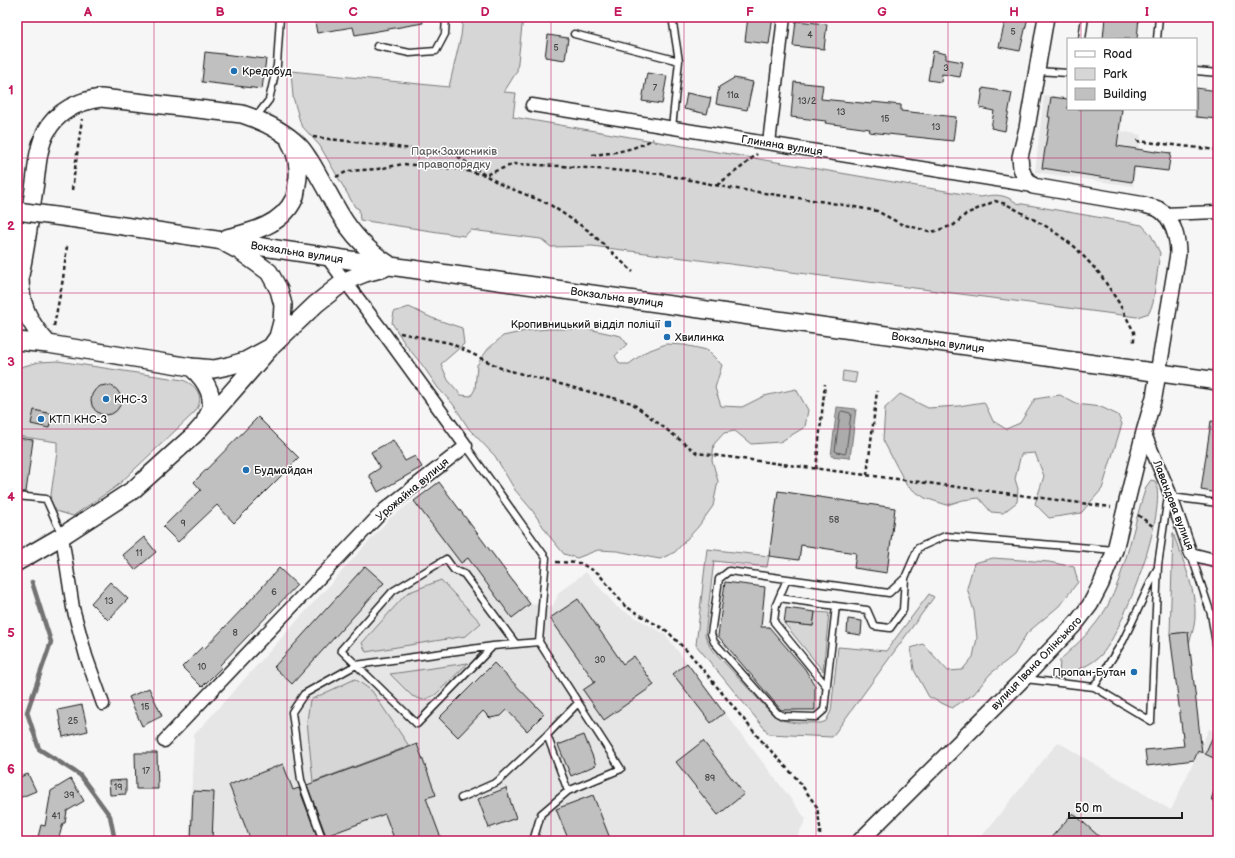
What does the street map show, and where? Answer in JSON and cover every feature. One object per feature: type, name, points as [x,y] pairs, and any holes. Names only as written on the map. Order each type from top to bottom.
[{"type":"main road","points":[[220,240],[240,251],[269,272],[279,290],[283,305],[282,322],[278,337],[271,347],[245,361],[214,369],[191,367],[50,338],[35,330],[23,307],[19,282],[42,142],[52,122],[64,111],[88,100],[101,98],[242,114],[271,125],[283,132],[300,147],[323,183],[340,215],[359,241],[371,253],[390,266]]},
{"type":"main road","points":[[220,240],[261,228],[276,221],[287,211],[295,198],[298,178],[296,162],[291,144],[283,132]]},
{"type":"main road","name":"Вокзальна вулиця","points":[[17,211],[390,266],[1218,381]]},
{"type":"main road","points":[[17,562],[62,536],[133,490],[195,434],[271,347],[316,304],[345,281],[365,273],[390,266]]},
{"type":"main road","points":[[17,341],[50,338]]},
{"type":"main road","points":[[191,367],[205,380],[210,390],[211,404],[208,417],[195,434]]},
{"type":"street","points":[[769,143],[784,17]]},
{"type":"street","points":[[1046,17],[1027,128],[1020,157],[1021,168],[1024,176],[1033,186],[1146,205],[1163,214],[1218,212]]},
{"type":"street","name":"Глиняна вулиця","points":[[532,105],[1033,186]]},
{"type":"street","name":"вулиця Івана Олінського","points":[[860,841],[1023,679],[1077,622],[1090,605],[1101,584],[1115,550],[1154,397],[1178,254],[1177,238],[1170,222],[1163,214]]},
{"type":"street","points":[[326,256],[466,446]]},
{"type":"street","name":"Лавандова вулиця","points":[[1144,432],[1170,494],[1191,554],[1218,561]]},
{"type":"street","name":"Урожайна вулиця","points":[[164,741],[385,509],[466,446]]},
{"type":"street","points":[[62,536],[73,608],[86,656],[102,704]]},
{"type":"lane","points":[[255,118],[269,100],[277,65],[280,17]]},
{"type":"lane","points":[[377,46],[410,53],[436,51],[445,34],[446,17]]},
{"type":"lane","points":[[672,17],[679,61],[672,128]]},
{"type":"lane","points":[[1082,38],[1085,17]]},
{"type":"lane","points":[[1157,38],[1159,17]]},
{"type":"lane","points":[[574,34],[679,61]]},
{"type":"lane","points":[[1036,70],[1067,73]]},
{"type":"lane","points":[[1197,71],[1218,73]]},
{"type":"lane","points":[[466,446],[546,558],[539,642],[621,769],[568,791],[541,814],[533,841]]},
{"type":"lane","points":[[1023,679],[1094,687],[1151,721],[1158,565],[1170,494],[1218,503]]},
{"type":"lane","points":[[17,496],[46,500],[62,536]]},
{"type":"lane","points":[[779,598],[867,610],[874,626],[890,628],[903,610],[905,578],[918,548],[945,536],[1115,550]]},
{"type":"lane","points":[[1191,554],[1211,614],[1218,655]]},
{"type":"lane","points":[[493,646],[417,724],[341,650],[393,590],[446,559],[454,570],[464,574],[516,644]]},
{"type":"lane","points":[[1094,687],[1123,641],[1158,565]]},
{"type":"lane","points":[[836,606],[824,710],[816,717],[783,716],[777,713],[714,642],[711,634],[719,579],[729,571],[889,593],[905,578]]},
{"type":"lane","points":[[787,579],[776,605],[774,622],[827,687]]},
{"type":"lane","points":[[1211,614],[1218,617]]},
{"type":"lane","points":[[323,841],[301,780],[292,712],[304,694],[356,665],[493,646],[539,642]]},
{"type":"lane","points":[[461,798],[497,782],[547,735],[578,703]]},
{"type":"lane","points":[[547,735],[568,791]]},
{"type":"lane","points":[[1218,792],[1216,798],[1218,799]]},
{"type":"path","points":[[72,190],[82,117]]},
{"type":"path","points":[[592,155],[619,152],[643,145],[672,128]]},
{"type":"path","points":[[311,137],[454,154],[484,176]]},
{"type":"path","points":[[1137,142],[1218,150]]},
{"type":"path","points":[[717,185],[743,166],[769,143]]},
{"type":"path","points":[[330,180],[348,172],[378,169],[403,164],[457,169],[484,176],[549,204],[589,231],[633,272]]},
{"type":"path","points":[[484,176],[514,164],[661,174],[717,185],[877,211],[901,224],[932,232],[954,225],[966,214],[994,201],[1006,204],[1049,228],[1076,247],[1100,274],[1119,303],[1134,332],[1134,342]]},
{"type":"path","points":[[50,338],[63,279],[67,246]]},
{"type":"path","points":[[381,329],[450,343],[503,369],[632,403],[697,453],[1125,509]]},
{"type":"path","points":[[816,469],[825,384]]},
{"type":"path","points":[[867,475],[877,391]]},
{"type":"path","points":[[546,558],[558,563],[580,563],[598,574],[625,606],[667,631],[690,654],[760,738],[798,780],[817,807],[820,827],[820,841]]},
{"type":"shaded area","points":[[1044,95],[1067,98],[1067,110],[1123,110],[1121,131],[1141,135],[1133,186],[1035,172]]},
{"type":"shaded area","points":[[439,482],[530,604],[553,606],[559,592],[586,572],[617,607],[665,634],[806,819],[795,841],[189,841],[194,735],[390,518]]},
{"type":"shaded area","points":[[1209,729],[1218,733],[1218,841],[978,841],[1058,742],[1171,810]]},
{"type":"green space","name":"Парк Захисників правопорядку","points":[[463,17],[523,17],[517,71],[504,92],[516,93],[513,117],[981,197],[991,195],[1000,196],[1017,203],[1142,225],[1151,235],[1160,253],[1153,303],[1149,313],[1137,317],[592,246],[551,247],[541,239],[471,230],[464,236],[360,220],[359,209],[355,207],[320,146],[301,125],[293,97],[291,71],[449,87],[461,36]]},
{"type":"green space","points":[[409,307],[432,318],[462,328],[464,344],[441,364],[448,380],[461,395],[471,396],[475,389],[477,365],[488,349],[503,336],[526,331],[549,329],[588,329],[621,336],[627,344],[615,356],[620,364],[629,364],[645,352],[666,344],[684,345],[707,350],[722,365],[715,388],[721,406],[742,407],[764,396],[796,389],[808,410],[805,427],[780,442],[751,444],[735,431],[724,433],[714,444],[712,460],[718,481],[713,506],[698,527],[675,552],[660,559],[617,551],[598,550],[577,558],[564,554],[550,537],[532,510],[515,490],[495,456],[469,429],[453,404],[438,388],[423,366],[405,344],[392,323],[394,312]]},
{"type":"green space","points":[[58,361],[183,380],[196,389],[200,397],[198,407],[195,412],[117,486],[73,516],[49,509],[57,442],[17,436],[17,368],[39,362]]},
{"type":"green space","points":[[843,371],[857,373],[855,383],[842,381]]},
{"type":"green space","points":[[900,394],[928,408],[958,406],[984,402],[993,421],[1006,429],[1020,423],[1035,399],[1060,395],[1076,404],[1101,407],[1118,415],[1122,424],[1102,489],[1081,513],[1049,518],[1035,504],[1044,476],[1035,453],[1021,454],[1015,479],[1018,489],[1017,502],[1003,513],[991,512],[979,498],[963,500],[947,505],[925,498],[907,486],[883,440],[885,408]]},
{"type":"green space","points":[[1151,480],[1155,481],[1158,496],[1156,517],[1142,569],[1121,621],[1111,641],[1098,658],[1082,668],[1059,675],[1060,660],[1097,622],[1114,593],[1124,564],[1141,502],[1146,487]]},
{"type":"green space","points":[[1173,533],[1188,574],[1195,605],[1195,619],[1189,643],[1188,632],[1170,634]]},
{"type":"green space","points":[[707,549],[769,556],[767,567],[714,561],[705,635],[710,647],[771,713],[788,722],[821,723],[826,721],[831,711],[838,647],[886,651],[929,594],[934,597],[832,737],[769,734],[696,645]]},
{"type":"green space","points":[[993,558],[1049,562],[1074,567],[1078,582],[1059,606],[1027,633],[1014,655],[990,674],[974,694],[952,708],[929,697],[914,670],[911,648],[923,644],[948,671],[962,670],[973,657],[977,638],[974,611],[967,588],[974,563]]},
{"type":"green space","points":[[441,580],[481,623],[466,636],[366,652],[362,643],[407,593]]},
{"type":"green space","points":[[815,612],[829,613],[823,671],[784,623],[813,626]]},
{"type":"green space","points":[[468,663],[435,695],[423,700],[412,696],[390,674]]},
{"type":"green space","points":[[355,679],[372,691],[409,746],[313,782],[307,721],[310,700]]},
{"type":"water","points":[[837,407],[856,409],[850,458],[831,456]]},
{"type":"building","points":[[314,17],[422,17],[423,23],[355,35],[353,27],[317,33]]},
{"type":"building","points":[[748,17],[773,17],[769,44],[745,41]]},
{"type":"building","points":[[1006,17],[1028,17],[1020,51],[999,47]]},
{"type":"building","points":[[1105,17],[1139,17],[1137,38],[1103,38]]},
{"type":"building","points":[[796,21],[827,24],[824,49],[793,46]]},
{"type":"building","points":[[548,35],[568,38],[565,60],[545,57]]},
{"type":"building","points":[[933,51],[946,54],[946,59],[963,62],[960,77],[942,74],[941,82],[928,80]]},
{"type":"building","name":"Кредобуд","points":[[205,52],[266,59],[262,89],[202,82]]},
{"type":"building","points":[[647,73],[667,76],[662,104],[642,101]]},
{"type":"building","points":[[734,78],[753,82],[747,110],[716,104],[719,87]]},
{"type":"building","points":[[794,82],[823,85],[821,99],[901,105],[901,111],[956,117],[953,141],[869,132],[870,129],[825,123],[826,121],[791,117]]},
{"type":"building","points":[[983,88],[1012,93],[1005,131],[991,128],[994,111],[980,108]]},
{"type":"building","points":[[1197,88],[1218,91],[1218,119],[1196,117]]},
{"type":"building","points":[[687,93],[711,98],[707,114],[684,109]]},
{"type":"building","points":[[1051,97],[1067,99],[1067,110],[1122,110],[1117,146],[1171,153],[1168,171],[1134,167],[1132,182],[1042,168],[1050,117],[1048,117]]},
{"type":"building","name":"КНС-3","points":[[106,385],[116,390],[121,400],[116,410],[106,415],[96,410],[91,400],[96,390]]},
{"type":"building","name":"КТП КНС-3","points":[[34,410],[52,414],[49,428],[31,424]]},
{"type":"building","name":"Будмайдан","points":[[258,417],[299,458],[234,523],[217,505],[178,542],[163,527],[201,490],[194,482]]},
{"type":"building","points":[[1211,421],[1218,422],[1218,493],[1201,490]]},
{"type":"building","points":[[17,438],[33,440],[26,492],[17,492]]},
{"type":"building","points":[[393,440],[405,461],[415,456],[422,467],[378,492],[369,475],[380,468],[371,452]]},
{"type":"building","points":[[439,482],[530,604],[512,618],[468,558],[461,563],[414,501]]},
{"type":"building","points":[[778,491],[895,508],[887,573],[854,568],[856,553],[801,545],[799,560],[769,556]]},
{"type":"building","points":[[144,537],[156,552],[135,570],[123,555]]},
{"type":"building","points":[[365,566],[384,583],[292,684],[274,667]]},
{"type":"building","points":[[279,568],[297,585],[220,665],[222,667],[202,687],[182,667],[202,647],[204,649]]},
{"type":"building","points":[[110,582],[128,599],[108,620],[91,603]]},
{"type":"building","points":[[725,582],[765,587],[761,627],[769,627],[805,669],[815,686],[815,710],[781,710],[718,636]]},
{"type":"building","points":[[578,599],[623,664],[634,656],[654,685],[604,720],[583,690],[595,682],[550,618]]},
{"type":"building","points":[[786,608],[815,612],[813,626],[784,623]]},
{"type":"building","points":[[848,619],[862,621],[861,635],[847,633]]},
{"type":"building","points":[[1188,632],[1202,753],[1198,751],[1194,760],[1147,766],[1145,750],[1184,746],[1170,634]]},
{"type":"building","points":[[494,663],[544,714],[527,731],[507,710],[501,716],[490,718],[483,711],[458,737],[439,718]]},
{"type":"building","points":[[687,663],[724,713],[711,723],[673,674]]},
{"type":"building","points":[[149,688],[162,716],[142,726],[129,697]]},
{"type":"building","points":[[82,705],[88,731],[63,737],[58,710]]},
{"type":"building","points":[[1218,725],[1218,760],[1205,754]]},
{"type":"building","points":[[584,735],[596,765],[571,776],[558,745]]},
{"type":"building","points":[[703,741],[744,794],[718,815],[676,762]]},
{"type":"building","points":[[417,744],[436,795],[426,798],[442,841],[395,841],[385,814],[326,836],[307,785]]},
{"type":"building","points":[[135,753],[157,753],[158,789],[136,789]]},
{"type":"building","points":[[283,764],[293,790],[299,788],[318,839],[313,841],[251,841],[229,785]]},
{"type":"building","points":[[28,774],[36,791],[17,799],[17,778]]},
{"type":"building","points":[[71,779],[84,801],[67,811],[65,823],[63,823],[58,841],[37,841],[41,825],[45,826],[51,791]]},
{"type":"building","points":[[126,780],[126,794],[110,795],[109,781]]},
{"type":"building","points":[[506,788],[516,818],[489,828],[478,799]]},
{"type":"building","points":[[193,791],[214,792],[212,841],[191,841]]},
{"type":"building","points":[[593,795],[611,841],[569,841],[556,809]]},
{"type":"building","points":[[1073,813],[1104,841],[1048,841]]},
{"type":"waterway","points":[[32,582],[51,642],[27,712],[39,749],[80,775],[110,816],[115,841]]},
{"type":"place","name":"Кредобуд","points":[[234,71]]},
{"type":"place","name":"Кропивницький відділ поліції","points":[[668,324]]},
{"type":"place","name":"Хвилинка","points":[[667,337]]},
{"type":"place","name":"КНС-3","points":[[106,399]]},
{"type":"place","name":"КТП КНС-3","points":[[41,419]]},
{"type":"place","name":"Будмайдан","points":[[246,470]]},
{"type":"place","name":"Пропан-Бутан","points":[[1134,672]]}]
